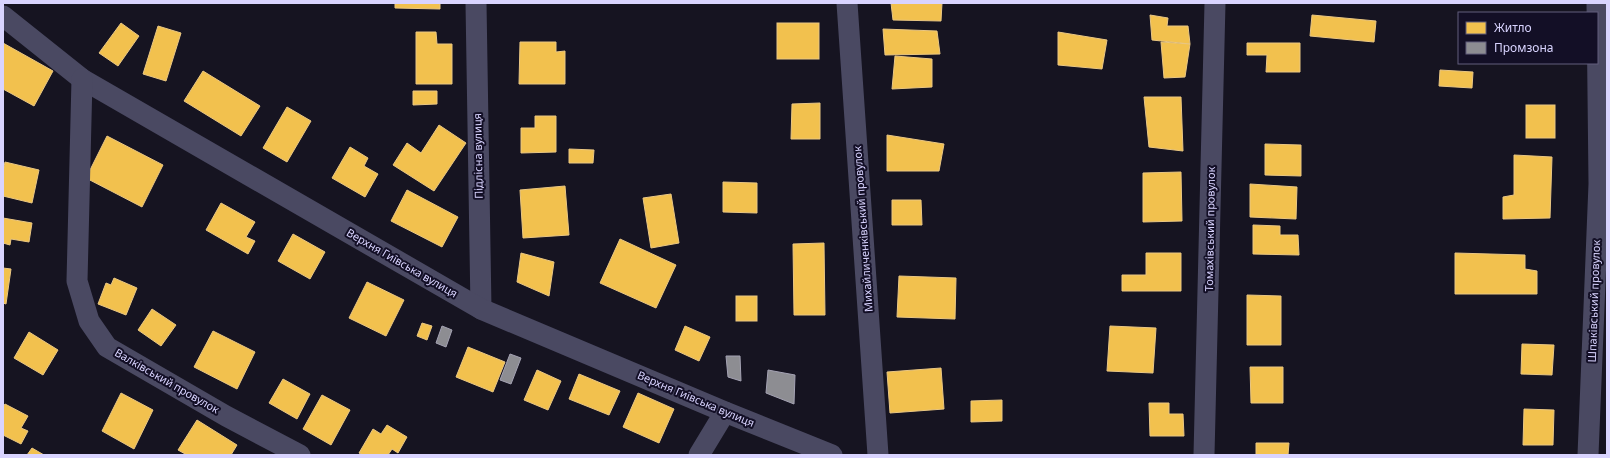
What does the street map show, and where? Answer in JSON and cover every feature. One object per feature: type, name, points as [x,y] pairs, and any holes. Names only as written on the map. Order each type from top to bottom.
[{"type":"street","name":"Підлісна вулиця","points":[[476,3],[482,309]]},
{"type":"street","name":"Михайличенківський провулок","points":[[847,3],[878,455]]},
{"type":"street","name":"Томахівський провулок","points":[[1204,455],[1215,3]]},
{"type":"street","name":"Верхня Гиївська вулиця","points":[[6,12],[82,79],[482,309],[725,412],[832,455]]},
{"type":"street","name":"Шпаківський провулок","points":[[1588,455],[1599,184],[1598,64]]},
{"type":"street","name":"Валківський провулок","points":[[82,79],[77,281],[89,321],[107,347],[226,416],[300,455]]},
{"type":"street","points":[[699,455],[725,412]]},
{"type":"building: Житло","points":[[395,3],[440,3],[440,9],[395,8]]},
{"type":"building: Житло","points":[[891,3],[942,3],[941,21],[893,20]]},
{"type":"building: Житло","points":[[1150,15],[1168,18],[1167,26],[1188,26],[1190,44],[1152,40]]},
{"type":"building: Житло","points":[[1312,15],[1376,21],[1374,42],[1310,36]]},
{"type":"building: Житло","points":[[121,23],[139,36],[118,66],[99,53]]},
{"type":"building: Житло","points":[[777,23],[819,23],[819,59],[777,59]]},
{"type":"building: Житло","points":[[158,26],[181,33],[166,81],[143,74]]},
{"type":"building: Житло","points":[[883,29],[937,31],[940,54],[885,55]]},
{"type":"building: Житло","points":[[416,32],[436,32],[437,44],[452,44],[452,84],[416,84]]},
{"type":"building: Житло","points":[[1058,32],[1107,40],[1102,69],[1058,65]]},
{"type":"building: Житло","points":[[520,42],[556,42],[556,52],[565,51],[565,84],[519,84]]},
{"type":"building: Житло","points":[[1161,42],[1190,44],[1185,77],[1164,78]]},
{"type":"building: Житло","points":[[3,43],[53,71],[34,106],[3,89]]},
{"type":"building: Житло","points":[[1247,43],[1300,43],[1300,72],[1266,72],[1267,55],[1247,55]]},
{"type":"building: Житло","points":[[895,56],[932,59],[932,87],[892,89]]},
{"type":"building: Житло","points":[[1440,70],[1473,72],[1472,88],[1439,86]]},
{"type":"building: Житло","points":[[203,71],[260,106],[241,136],[184,101]]},
{"type":"building: Житло","points":[[413,91],[437,91],[437,104],[413,105]]},
{"type":"building: Житло","points":[[1144,97],[1181,97],[1183,151],[1149,147]]},
{"type":"building: Житло","points":[[820,103],[820,139],[791,139],[792,104]]},
{"type":"building: Житло","points":[[1526,105],[1555,105],[1555,138],[1526,138]]},
{"type":"building: Житло","points":[[287,107],[311,121],[287,162],[263,148]]},
{"type":"building: Житло","points":[[535,116],[556,116],[556,152],[521,153],[521,128],[535,128]]},
{"type":"building: Житло","points":[[439,125],[466,143],[434,191],[393,165],[407,143],[421,153]]},
{"type":"building: Житло","points":[[887,135],[944,144],[939,171],[887,171]]},
{"type":"building: Житло","points":[[107,136],[163,165],[142,207],[86,178]]},
{"type":"building: Житло","points":[[1265,144],[1301,145],[1301,176],[1265,175]]},
{"type":"building: Житло","points":[[350,147],[368,158],[364,166],[378,174],[365,197],[332,178]]},
{"type":"building: Житло","points":[[569,149],[594,150],[593,163],[569,163]]},
{"type":"building: Житло","points":[[1514,155],[1552,157],[1550,218],[1503,219],[1503,197],[1514,195]]},
{"type":"building: Житло","points":[[5,162],[39,170],[32,203],[3,196],[3,171]]},
{"type":"building: Житло","points":[[1181,172],[1182,221],[1143,222],[1143,173]]},
{"type":"building: Житло","points":[[723,182],[757,183],[757,213],[723,212]]},
{"type":"building: Житло","points":[[1250,184],[1297,187],[1296,219],[1250,217]]},
{"type":"building: Житло","points":[[565,186],[569,235],[523,238],[520,190]]},
{"type":"building: Житло","points":[[407,190],[458,217],[442,247],[391,221]]},
{"type":"building: Житло","points":[[671,194],[679,243],[651,248],[643,198]]},
{"type":"building: Житло","points":[[892,200],[921,200],[922,225],[892,225]]},
{"type":"building: Житло","points":[[221,203],[255,222],[246,237],[255,241],[248,254],[206,230]]},
{"type":"building: Житло","points":[[3,218],[32,223],[29,242],[11,239],[10,245],[3,243]]},
{"type":"building: Житло","points":[[1253,225],[1280,226],[1280,235],[1298,235],[1299,255],[1253,254]]},
{"type":"building: Житло","points":[[293,234],[325,252],[310,279],[278,261]]},
{"type":"building: Житло","points":[[620,239],[676,265],[656,308],[600,283]]},
{"type":"building: Житло","points":[[824,243],[825,315],[794,315],[793,244]]},
{"type":"building: Житло","points":[[521,253],[554,262],[549,296],[517,282]]},
{"type":"building: Житло","points":[[1146,253],[1181,253],[1181,291],[1122,291],[1122,275],[1146,275]]},
{"type":"building: Житло","points":[[1455,253],[1525,255],[1525,269],[1537,271],[1537,294],[1455,294]]},
{"type":"building: Житло","points":[[3,268],[11,269],[6,304],[3,303]]},
{"type":"building: Житло","points":[[899,276],[956,278],[955,319],[897,317]]},
{"type":"building: Житло","points":[[114,278],[137,288],[126,315],[98,304],[106,283],[111,285]]},
{"type":"building: Житло","points":[[367,282],[404,300],[386,336],[349,318]]},
{"type":"building: Житло","points":[[1247,295],[1281,296],[1281,345],[1247,345]]},
{"type":"building: Житло","points":[[736,296],[757,296],[757,321],[736,321]]},
{"type":"building: Житло","points":[[152,309],[176,325],[161,346],[138,330]]},
{"type":"building: Житло","points":[[422,323],[432,326],[427,340],[417,336]]},
{"type":"building: Житло","points":[[685,326],[710,337],[699,361],[675,350]]},
{"type":"building: Житло","points":[[1110,326],[1156,328],[1153,373],[1107,371]]},
{"type":"building: Житло","points":[[213,331],[255,352],[237,389],[194,367]]},
{"type":"building: Житло","points":[[29,332],[58,350],[43,375],[14,358]]},
{"type":"building: Житло","points":[[1522,344],[1554,345],[1552,375],[1521,374]]},
{"type":"building: Житло","points":[[468,347],[505,362],[493,392],[456,377]]},
{"type":"building: Житло","points":[[1250,367],[1283,367],[1283,403],[1251,403]]},
{"type":"building: Житло","points":[[941,368],[944,409],[890,413],[887,372]]},
{"type":"building: Житло","points":[[537,370],[561,381],[548,410],[524,400]]},
{"type":"building: Житло","points":[[579,374],[620,391],[609,415],[569,399]]},
{"type":"building: Житло","points":[[283,379],[310,394],[297,419],[269,403]]},
{"type":"building: Житло","points":[[121,393],[153,410],[134,449],[102,431]]},
{"type":"building: Житло","points":[[638,393],[674,409],[659,443],[623,427]]},
{"type":"building: Житло","points":[[322,395],[350,410],[331,445],[303,429]]},
{"type":"building: Житло","points":[[1002,400],[1002,421],[971,422],[971,401]]},
{"type":"building: Житло","points":[[1149,403],[1169,403],[1169,414],[1183,414],[1184,436],[1150,436]]},
{"type":"building: Житло","points":[[5,404],[28,416],[21,428],[28,431],[21,444],[3,435],[3,407]]},
{"type":"building: Житло","points":[[1524,409],[1554,410],[1553,445],[1523,445]]},
{"type":"building: Житло","points":[[197,420],[237,445],[231,455],[187,455],[178,450]]},
{"type":"building: Житло","points":[[387,425],[407,437],[398,453],[392,449],[388,455],[363,455],[359,453],[373,429],[381,434]]},
{"type":"building: Житло","points":[[1256,443],[1289,443],[1288,455],[1256,455]]},
{"type":"building: Житло","points":[[32,448],[44,455],[27,455]]},
{"type":"building: Промзона","points":[[442,326],[452,330],[446,347],[436,343]]},
{"type":"building: Промзона","points":[[510,354],[521,358],[511,384],[500,380]]},
{"type":"building: Промзона","points":[[726,356],[740,356],[741,381],[728,377]]},
{"type":"building: Промзона","points":[[768,370],[795,375],[794,404],[766,393]]}]
